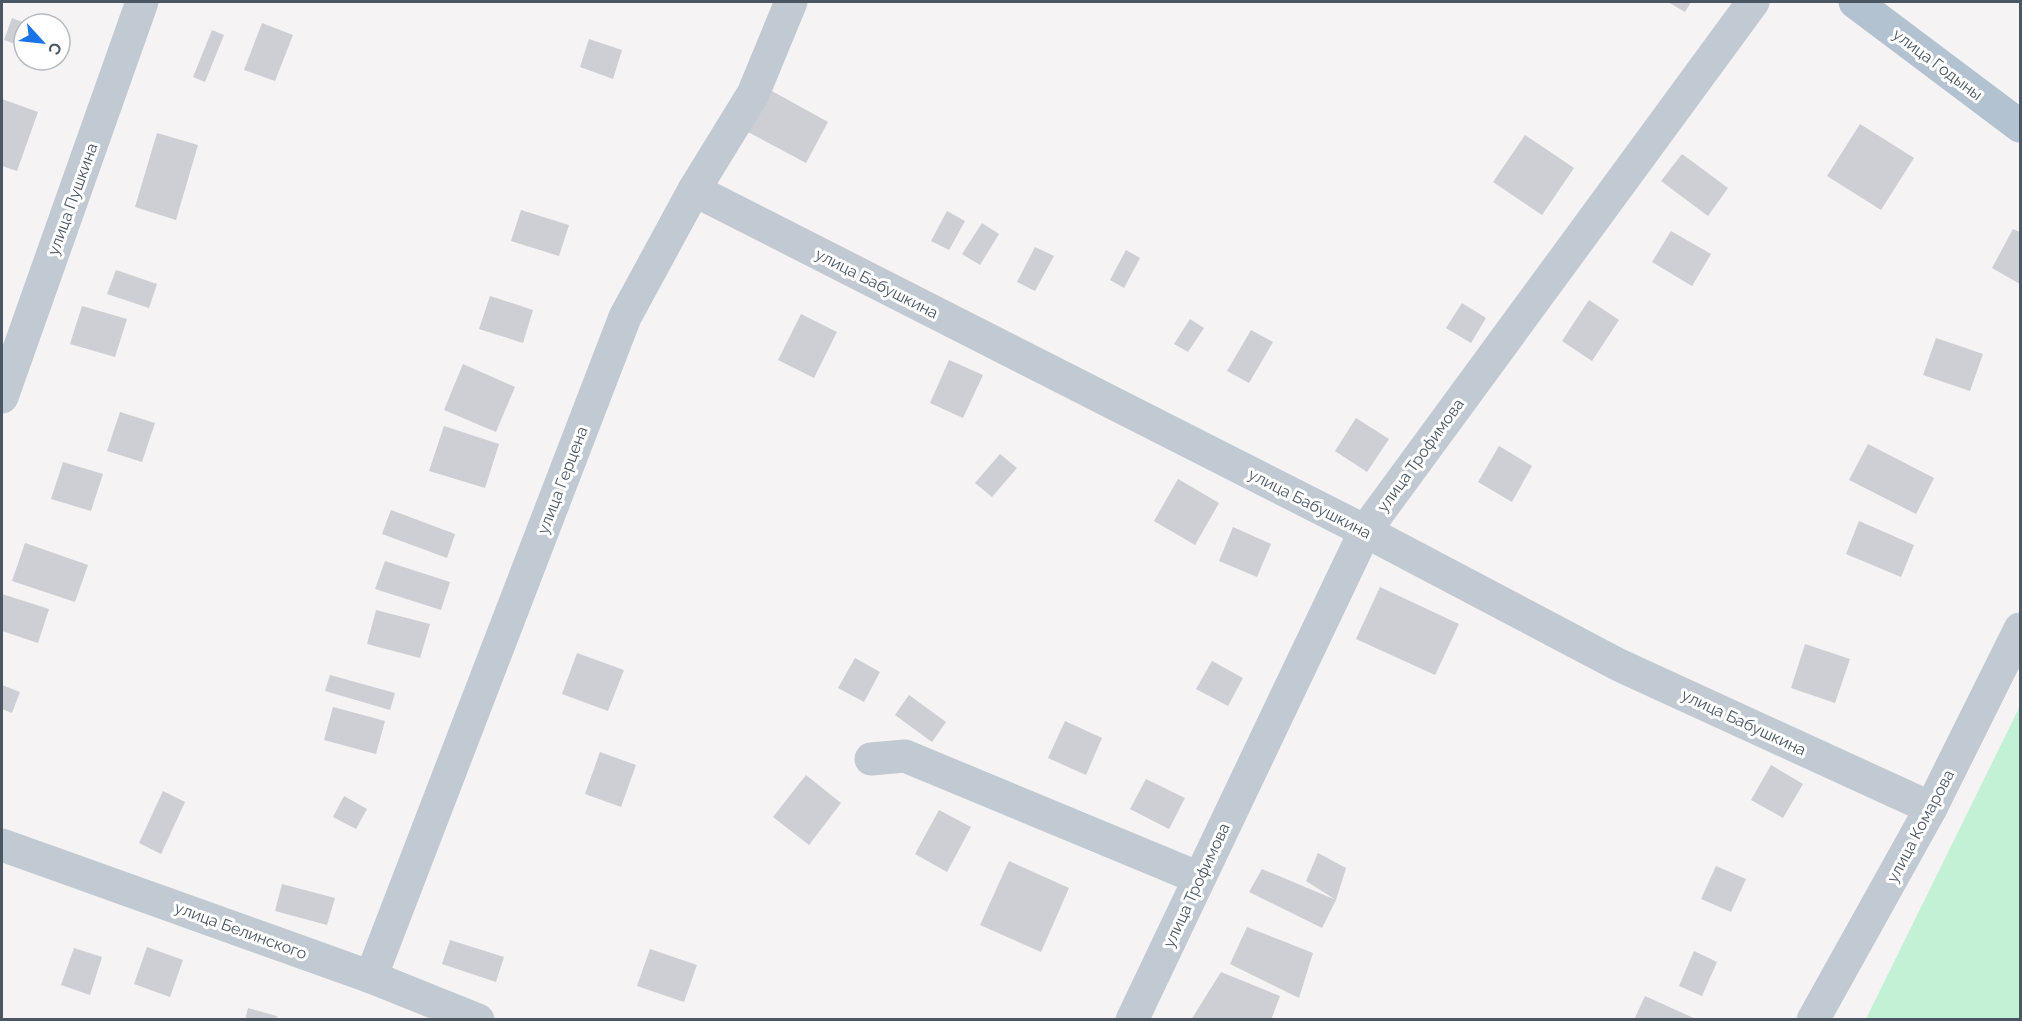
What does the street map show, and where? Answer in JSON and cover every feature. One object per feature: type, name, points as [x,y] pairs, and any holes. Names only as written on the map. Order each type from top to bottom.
[{"type":"main road","name":"улица Годыны","points":[[1855,2],[2020,126]]},
{"type":"street","name":"улица Пушкина","points":[[2,397],[142,2]]},
{"type":"street","name":"улица Герцена","points":[[371,977],[625,317],[694,190],[753,94],[791,2]]},
{"type":"street","name":"улица Трофимова","points":[[1132,1020],[1365,531],[1753,2]]},
{"type":"street","name":"улица Бабушкина","points":[[694,190],[1365,531],[1618,665],[1931,808]]},
{"type":"street","name":"улица Комарова","points":[[1813,1020],[1931,808],[2020,629]]},
{"type":"street","points":[[871,759],[905,756],[1199,878]]},
{"type":"street","name":"улица Белинского","points":[[2,845],[371,977],[478,1020]]},
{"type":"green space","points":[[2020,706],[2020,1019],[1866,1019]]},
{"type":"building","points":[[1668,2],[1691,2],[1685,12]]},
{"type":"building","points":[[12,18],[12,43],[4,40]]},
{"type":"building","points":[[262,23],[293,35],[275,81],[244,70]]},
{"type":"building","points":[[212,30],[224,35],[205,82],[193,77]]},
{"type":"building","points":[[589,39],[622,50],[613,79],[580,67]]},
{"type":"building","points":[[770,90],[828,122],[806,163],[748,132]]},
{"type":"building","points":[[2,99],[38,112],[17,171],[2,166]]},
{"type":"building","points":[[1860,124],[1914,158],[1881,210],[1827,176]]},
{"type":"building","points":[[157,133],[198,145],[176,220],[135,207]]},
{"type":"building","points":[[1525,135],[1574,168],[1542,215],[1493,182]]},
{"type":"building","points":[[1682,154],[1728,188],[1708,216],[1661,181]]},
{"type":"building","points":[[521,210],[569,225],[559,256],[511,241]]},
{"type":"building","points":[[947,211],[965,221],[949,250],[931,241]]},
{"type":"building","points":[[982,223],[999,234],[980,265],[962,254]]},
{"type":"building","points":[[2013,229],[2020,232],[2020,284],[1992,268]]},
{"type":"building","points":[[1671,231],[1711,254],[1692,286],[1652,262]]},
{"type":"building","points":[[1035,247],[1054,256],[1035,291],[1017,282]]},
{"type":"building","points":[[1126,250],[1140,258],[1124,288],[1110,280]]},
{"type":"building","points":[[116,270],[157,284],[149,308],[107,294]]},
{"type":"building","points":[[490,296],[533,310],[523,343],[479,329]]},
{"type":"building","points":[[1589,300],[1619,320],[1592,361],[1562,341]]},
{"type":"building","points":[[1462,303],[1486,318],[1471,343],[1446,328]]},
{"type":"building","points":[[82,306],[127,319],[115,357],[70,344]]},
{"type":"building","points":[[801,314],[837,332],[814,378],[778,360]]},
{"type":"building","points":[[1190,319],[1204,328],[1188,352],[1174,344]]},
{"type":"building","points":[[1251,330],[1273,342],[1249,383],[1227,371]]},
{"type":"building","points":[[1936,338],[1983,354],[1970,391],[1923,375]]},
{"type":"building","points":[[949,360],[983,375],[963,418],[930,403]]},
{"type":"building","points":[[463,364],[515,387],[496,432],[444,410]]},
{"type":"building","points":[[120,412],[155,423],[142,462],[107,451]]},
{"type":"building","points":[[1356,418],[1389,439],[1367,472],[1335,451]]},
{"type":"building","points":[[444,426],[499,444],[485,488],[429,471]]},
{"type":"building","points":[[1868,444],[1934,478],[1916,514],[1849,480]]},
{"type":"building","points":[[1499,446],[1532,466],[1512,502],[1478,482]]},
{"type":"building","points":[[1000,454],[1017,468],[992,497],[975,483]]},
{"type":"building","points":[[63,462],[103,474],[91,511],[51,499]]},
{"type":"building","points":[[1178,479],[1219,503],[1195,545],[1154,521]]},
{"type":"building","points":[[391,510],[455,534],[447,558],[382,534]]},
{"type":"building","points":[[1859,521],[1914,545],[1901,577],[1846,554]]},
{"type":"building","points":[[1233,527],[1271,544],[1257,577],[1219,561]]},
{"type":"building","points":[[25,543],[88,565],[75,602],[12,581]]},
{"type":"building","points":[[385,561],[450,582],[441,610],[375,589]]},
{"type":"building","points":[[1380,587],[1459,624],[1435,675],[1356,639]]},
{"type":"building","points":[[2,594],[49,609],[38,643],[2,631]]},
{"type":"building","points":[[376,610],[430,624],[420,658],[367,644]]},
{"type":"building","points":[[1805,644],[1850,659],[1835,703],[1791,688]]},
{"type":"building","points":[[577,653],[624,670],[608,711],[562,694]]},
{"type":"building","points":[[855,658],[880,672],[864,702],[838,688]]},
{"type":"building","points":[[1212,661],[1243,678],[1228,706],[1196,689]]},
{"type":"building","points":[[330,675],[395,693],[390,710],[325,691]]},
{"type":"building","points":[[2,685],[20,692],[12,713],[2,709]]},
{"type":"building","points":[[909,695],[946,722],[932,742],[895,715]]},
{"type":"building","points":[[333,707],[385,721],[376,754],[324,740]]},
{"type":"building","points":[[1065,721],[1102,738],[1086,775],[1048,758]]},
{"type":"building","points":[[600,752],[636,765],[621,807],[585,794]]},
{"type":"building","points":[[1771,765],[1803,784],[1783,818],[1751,800]]},
{"type":"building","points":[[806,775],[841,803],[809,845],[773,817]]},
{"type":"building","points":[[1146,779],[1185,798],[1169,829],[1130,809]]},
{"type":"building","points":[[163,791],[185,802],[161,854],[139,843]]},
{"type":"building","points":[[344,796],[367,809],[356,829],[333,817]]},
{"type":"building","points":[[939,810],[971,827],[947,872],[915,854]]},
{"type":"building","points":[[1318,853],[1346,868],[1336,900],[1306,881]]},
{"type":"building","points":[[1009,861],[1069,888],[1041,952],[980,925]]},
{"type":"building","points":[[1716,866],[1746,879],[1731,912],[1701,899]]},
{"type":"building","points":[[1262,869],[1336,900],[1322,928],[1249,892]]},
{"type":"building","points":[[282,884],[335,898],[327,925],[275,911]]},
{"type":"building","points":[[1247,927],[1313,953],[1299,998],[1230,964]]},
{"type":"building","points":[[450,940],[504,957],[496,982],[442,964]]},
{"type":"building","points":[[147,947],[183,960],[170,997],[134,984]]},
{"type":"building","points":[[74,948],[102,957],[90,995],[61,985]]},
{"type":"building","points":[[650,949],[697,965],[684,1002],[637,986]]},
{"type":"building","points":[[1694,951],[1717,962],[1702,996],[1679,986]]},
{"type":"building","points":[[1221,972],[1280,996],[1271,1020],[1191,1020]]},
{"type":"building","points":[[1645,996],[1698,1020],[1634,1020]]},
{"type":"building","points":[[248,1008],[277,1016],[276,1020],[245,1020]]}]
